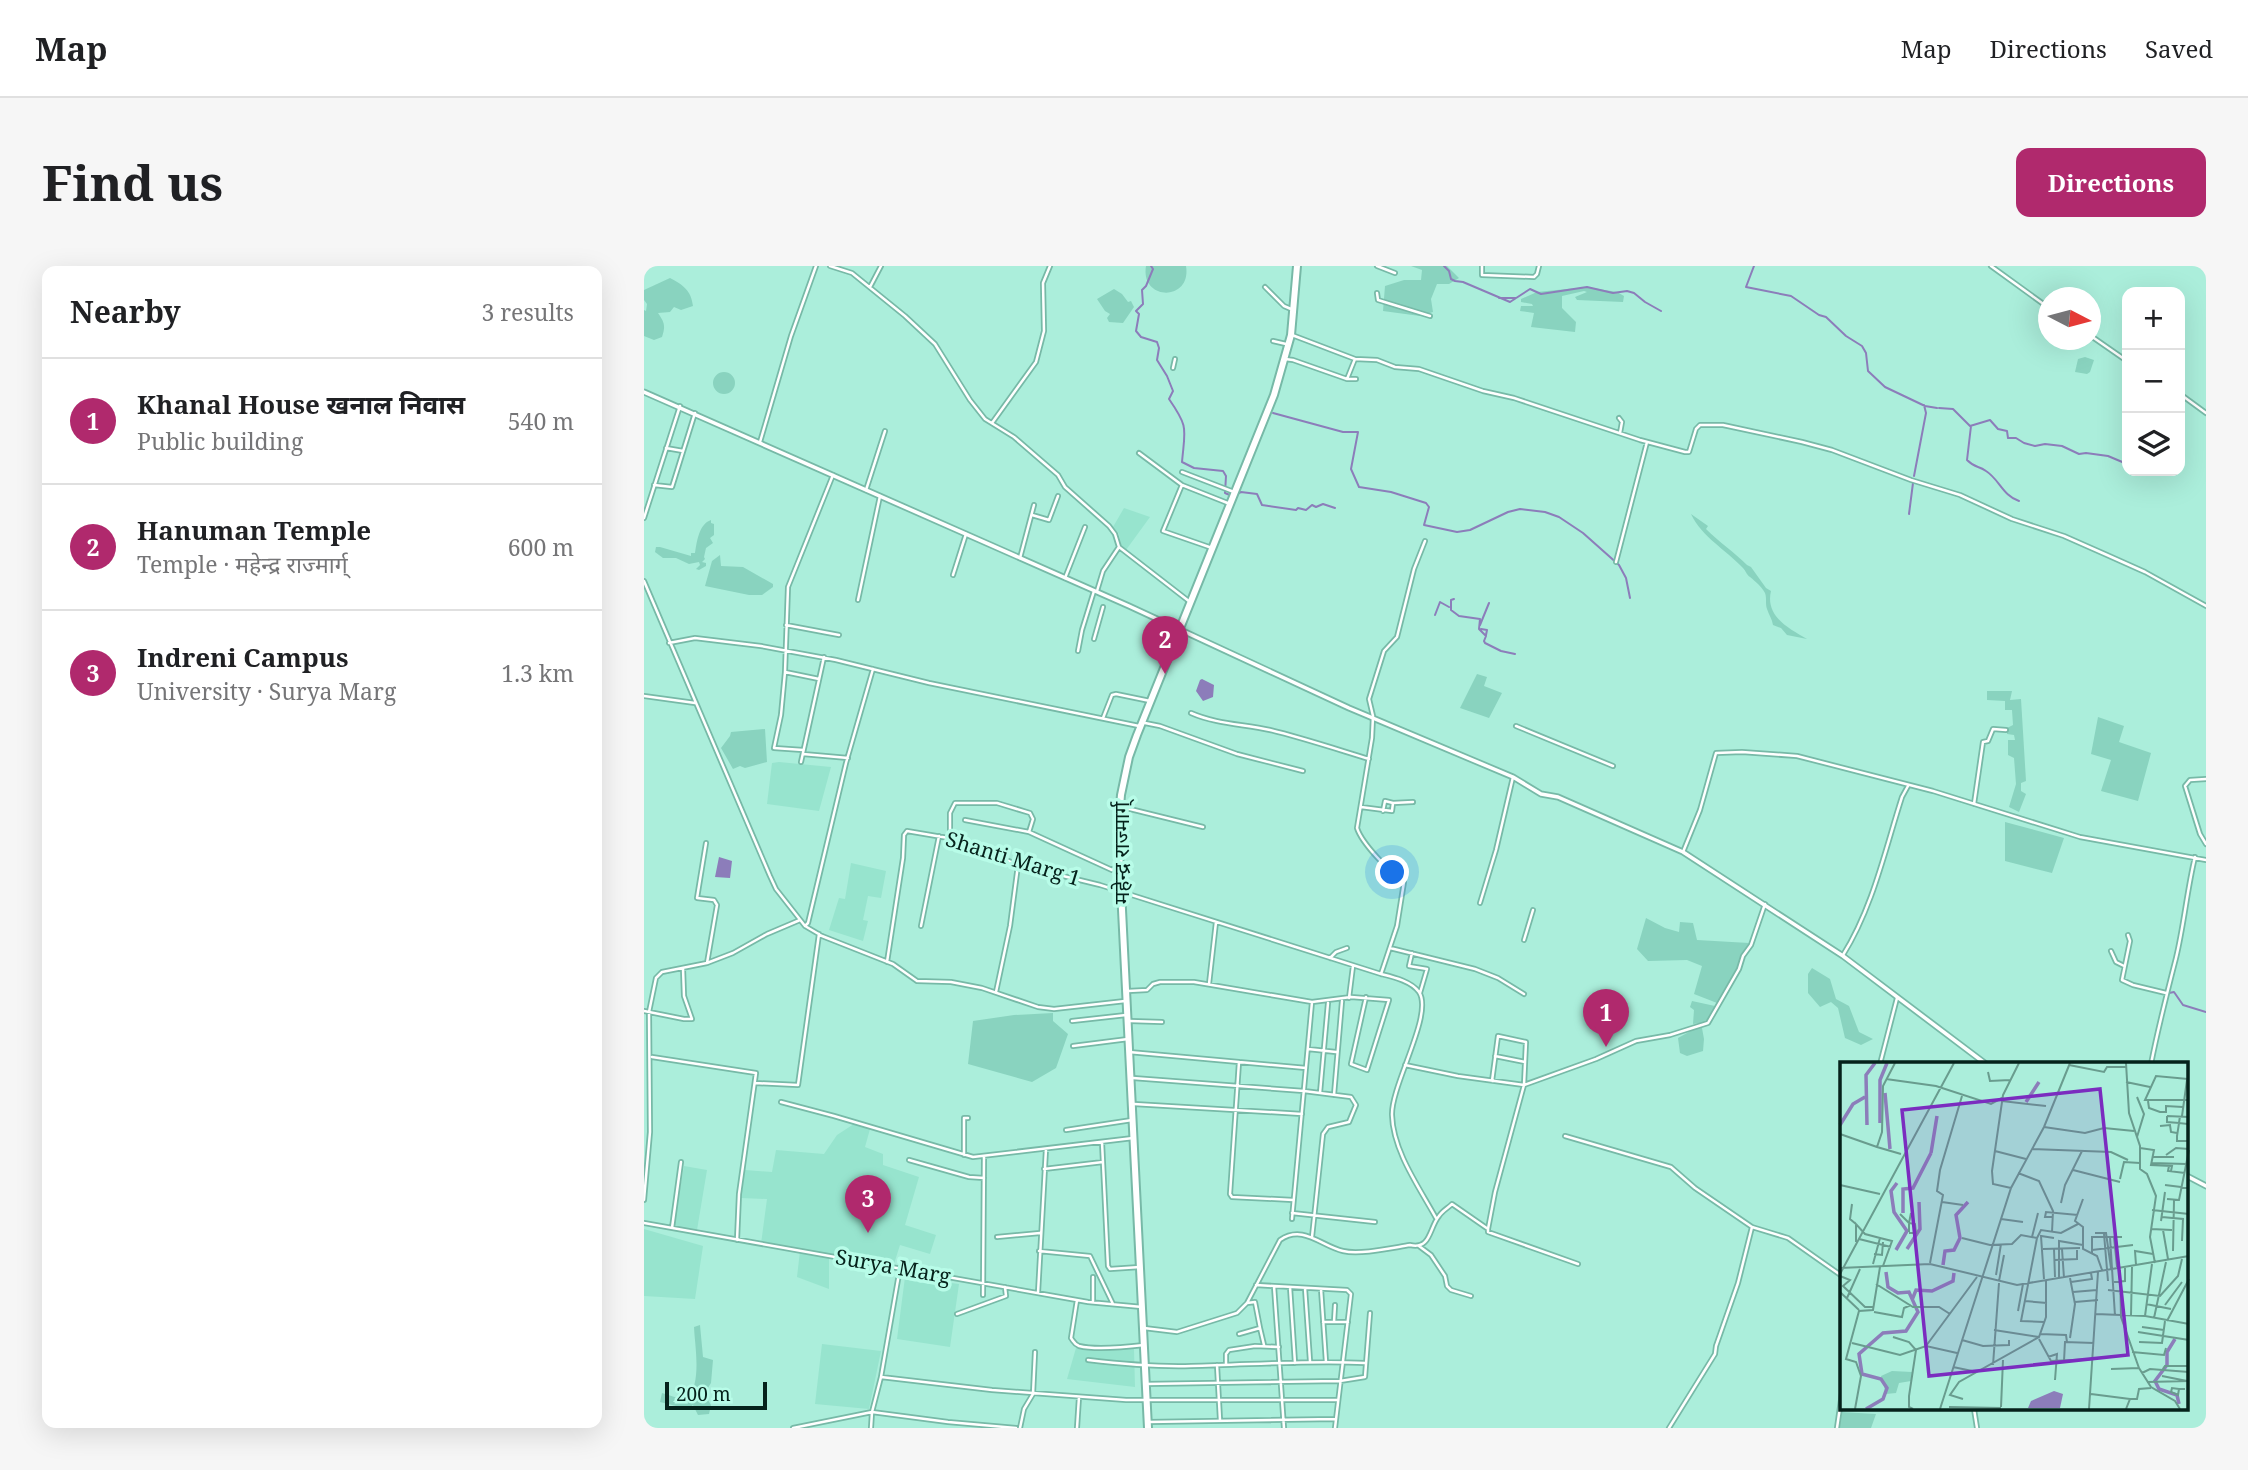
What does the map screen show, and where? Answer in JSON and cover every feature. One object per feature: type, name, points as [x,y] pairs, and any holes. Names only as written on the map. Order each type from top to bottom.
[{"type":"highway","name":"महेन्द्र राज्मार्ग्","points":[[1148,1425],[1125,1001],[1118,830],[1120,806],[1129,757],[1141,724],[1274,395],[1291,335],[1297,266]]},
{"type":"street","points":[[760,442],[790,336],[816,266]]},
{"type":"street","points":[[830,266],[852,273],[905,316],[935,345],[985,419],[1014,436],[1058,475],[1065,487],[1109,526],[1119,547],[1190,602]]},
{"type":"street","points":[[870,287],[881,266]]},
{"type":"street","points":[[992,423],[1036,362],[1044,331],[1043,283],[1050,266]]},
{"type":"street","points":[[1377,266],[1395,273]]},
{"type":"street","points":[[1482,266],[1480,275],[1483,276],[1534,277],[1539,266]]},
{"type":"street","points":[[1991,266],[2038,300]]},
{"type":"street","points":[[1265,287],[1284,306],[1294,310]]},
{"type":"street","points":[[1377,293],[1378,300],[1430,316]]},
{"type":"street","points":[[1291,335],[1355,359],[1377,360],[1395,367],[1419,369],[1647,442],[1689,452],[1699,425],[1714,424],[1832,450],[1911,480],[1960,495],[2012,519],[2064,536],[2145,572],[2206,606]]},
{"type":"street","points":[[1273,341],[1289,344]]},
{"type":"street","points":[[2101,343],[2122,357]]},
{"type":"street","points":[[1173,368],[1175,359]]},
{"type":"street","points":[[1284,359],[1347,379],[1356,379]]},
{"type":"street","points":[[1347,379],[1355,359]]},
{"type":"street","points":[[644,392],[1095,591],[1349,708],[1513,777],[1541,794],[1558,797],[1683,852],[1843,956],[1983,1062]]},
{"type":"street","points":[[2185,398],[2206,413]]},
{"type":"street","points":[[644,518],[680,406]]},
{"type":"street","points":[[654,485],[672,488],[695,413]]},
{"type":"street","points":[[1619,418],[1622,422],[1620,433]]},
{"type":"street","points":[[866,490],[885,432]]},
{"type":"street","points":[[1616,562],[1647,442]]},
{"type":"street","points":[[666,448],[683,451]]},
{"type":"street","points":[[1139,453],[1182,485],[1230,504]]},
{"type":"street","points":[[1182,472],[1234,492]]},
{"type":"street","points":[[833,475],[788,587],[785,672],[781,716],[774,748],[848,758]]},
{"type":"street","points":[[1182,485],[1163,531],[1212,548]]},
{"type":"street","points":[[858,600],[880,496]]},
{"type":"street","points":[[1032,515],[1049,520],[1058,496]]},
{"type":"street","points":[[1020,558],[1034,505]]},
{"type":"street","points":[[1065,578],[1085,527]]},
{"type":"street","points":[[953,575],[966,534]]},
{"type":"street","points":[[1381,974],[1397,926],[1404,882],[1362,839],[1357,828],[1373,716],[1369,699],[1384,651],[1397,637],[1414,569],[1425,541]]},
{"type":"street","points":[[1078,651],[1095,591],[1103,571],[1119,547]]},
{"type":"street","points":[[644,581],[776,889],[805,926],[887,962],[917,981],[951,982],[982,988],[1038,1007],[1055,1009],[1125,1001]]},
{"type":"street","points":[[1094,639],[1103,607]]},
{"type":"street","points":[[786,625],[839,635]]},
{"type":"street","points":[[669,643],[695,638],[707,639],[824,657],[929,684],[1103,718],[1160,726],[1237,754],[1303,771]]},
{"type":"street","points":[[801,762],[824,657]]},
{"type":"street","points":[[805,926],[808,923],[848,758],[873,669]]},
{"type":"street","points":[[785,672],[819,678]]},
{"type":"street","points":[[1103,718],[1112,695],[1150,701]]},
{"type":"street","points":[[644,696],[695,703]]},
{"type":"street","points":[[1191,713],[1207,720],[1269,730],[1368,759]]},
{"type":"street","points":[[1516,726],[1613,766]]},
{"type":"street","points":[[1974,804],[1983,742],[1988,741],[1993,729],[2006,730]]},
{"type":"street","points":[[1683,852],[1700,810],[1716,753],[1742,752],[1797,756],[1933,791],[2080,837],[2206,860]]},
{"type":"street","points":[[1480,903],[1513,777]]},
{"type":"street","points":[[2205,780],[2190,780],[2185,786],[2200,834],[2206,844]]},
{"type":"street","points":[[1843,956],[1866,910],[1902,797],[1908,786]]},
{"type":"street","points":[[1382,811],[1385,801],[1413,802]]},
{"type":"street","points":[[950,838],[950,813],[956,803],[997,803],[1030,813],[1033,819],[1030,832]]},
{"type":"street","points":[[1361,807],[1392,811],[1393,803]]},
{"type":"street","points":[[1120,806],[1203,827]]},
{"type":"street","points":[[965,820],[1030,832],[1112,870],[1120,865]]},
{"type":"street","name":"Shanti Marg 1","points":[[887,962],[905,832],[966,842],[1018,865],[1121,892],[1398,979],[1420,993]]},
{"type":"street","points":[[921,926],[939,836]]},
{"type":"street","points":[[706,843],[698,898],[714,900],[717,905],[707,963]]},
{"type":"street","points":[[2151,1062],[2176,959],[2195,857]]},
{"type":"street","points":[[996,993],[1010,926],[1018,865]]},
{"type":"street","points":[[1405,1065],[1524,1085],[1596,1059],[1636,1041],[1670,1035],[1708,1023],[1751,945],[1765,904]]},
{"type":"street","points":[[1524,940],[1533,910]]},
{"type":"street","points":[[644,1200],[650,1132],[649,1012],[659,974],[662,971],[707,963],[800,920]]},
{"type":"street","points":[[1209,984],[1216,922]]},
{"type":"street","points":[[754,1083],[798,1085],[819,934]]},
{"type":"street","points":[[2128,935],[2130,941],[2122,980],[2166,993]]},
{"type":"street","points":[[1330,958],[1336,951],[1348,948]]},
{"type":"street","points":[[1390,948],[1475,969],[1524,993]]},
{"type":"street","points":[[2111,951],[2116,962],[2124,967]]},
{"type":"street","points":[[1412,953],[1409,966],[1427,969],[1420,993],[1422,1016],[1393,1100],[1392,1118],[1404,1159],[1437,1219]]},
{"type":"street","points":[[1349,998],[1353,965]]},
{"type":"street","points":[[644,1011],[692,1019],[684,996],[682,968]]},
{"type":"street","points":[[1125,991],[1147,990],[1160,982],[1209,984],[1312,1002],[1366,997],[1389,1000],[1367,1070],[1350,1064],[1366,997]]},
{"type":"street","points":[[1881,1062],[1897,998]]},
{"type":"street","points":[[1334,1095],[1342,999]]},
{"type":"street","points":[[1320,1093],[1329,1001]]},
{"type":"street","points":[[1292,1219],[1312,1002]]},
{"type":"street","points":[[1072,1021],[1127,1018],[1162,1023]]},
{"type":"street","points":[[1488,1229],[1495,1192],[1524,1085],[1526,1042],[1498,1036],[1492,1081]]},
{"type":"street","points":[[1073,1046],[1128,1039]]},
{"type":"street","points":[[1308,1049],[1337,1052]]},
{"type":"street","points":[[1129,1052],[1306,1068]]},
{"type":"street","points":[[1495,1056],[1525,1062]]},
{"type":"street","points":[[651,1057],[754,1072],[756,1076],[739,1194],[737,1240]]},
{"type":"street","points":[[1239,1062],[1230,1196],[1293,1200]]},
{"type":"street","points":[[1129,1078],[1351,1097],[1356,1105],[1349,1122],[1328,1128],[1323,1134],[1312,1237]]},
{"type":"street","points":[[781,1102],[858,1122],[964,1155],[984,1157],[1133,1138]]},
{"type":"street","points":[[1131,1103],[1302,1114]]},
{"type":"street","points":[[964,1155],[964,1118],[968,1118]]},
{"type":"street","points":[[1066,1130],[1132,1121]]},
{"type":"street","points":[[1565,1136],[1671,1167],[1695,1188],[1752,1227],[1788,1238],[1840,1275]]},
{"type":"street","points":[[1102,1143],[1108,1266],[1110,1269],[1140,1267]]},
{"type":"street","points":[[1038,1293],[1045,1149]]},
{"type":"street","points":[[983,1295],[984,1157]]},
{"type":"street","points":[[909,1160],[969,1177],[984,1178]]},
{"type":"street","points":[[1044,1169],[1103,1162]]},
{"type":"street","points":[[672,1228],[681,1163]]},
{"type":"street","points":[[2189,1177],[2206,1186]]},
{"type":"street","points":[[1144,1328],[1184,1331],[1237,1313],[1247,1303],[1280,1240],[1287,1235],[1297,1233],[1312,1237],[1342,1251],[1419,1246],[1427,1242],[1437,1219],[1452,1204],[1488,1229],[1488,1232],[1578,1264]]},
{"type":"street","points":[[1292,1213],[1375,1222]]},
{"type":"street","name":"Surya Marg","points":[[644,1223],[1093,1303],[1142,1307]]},
{"type":"street","points":[[1669,1428],[1715,1354],[1738,1283],[1752,1227]]},
{"type":"street","points":[[997,1237],[1040,1233]]},
{"type":"street","points":[[1419,1246],[1431,1255],[1451,1290],[1471,1296]]},
{"type":"street","points":[[1039,1251],[1090,1256],[1113,1305]]},
{"type":"street","points":[[871,1428],[900,1268]]},
{"type":"street","points":[[1093,1277],[1093,1303]]},
{"type":"street","points":[[1256,1285],[1347,1290],[1351,1294],[1335,1428]]},
{"type":"street","points":[[1274,1286],[1284,1428]]},
{"type":"street","points":[[957,1314],[1006,1296],[1005,1287]]},
{"type":"street","points":[[1290,1287],[1295,1363]]},
{"type":"street","points":[[1305,1288],[1310,1363]]},
{"type":"street","points":[[1321,1289],[1326,1362]]},
{"type":"street","points":[[1077,1300],[1071,1338],[1074,1343],[1079,1346],[1099,1347],[1144,1345]]},
{"type":"street","points":[[1247,1303],[1255,1302],[1264,1346]]},
{"type":"street","points":[[1334,1322],[1335,1305]]},
{"type":"street","points":[[1145,1384],[1340,1381],[1365,1377],[1370,1313]]},
{"type":"street","points":[[1323,1322],[1348,1322]]},
{"type":"street","points":[[1239,1334],[1260,1328]]},
{"type":"street","points":[[1226,1364],[1229,1350],[1279,1347]]},
{"type":"street","points":[[793,1428],[872,1412],[958,1426],[1018,1428],[1024,1409],[1033,1394],[1035,1352]]},
{"type":"street","points":[[1088,1360],[1144,1365],[1366,1363]]},
{"type":"street","points":[[1217,1365],[1220,1420]]},
{"type":"street","points":[[881,1377],[1033,1394],[1147,1401],[1338,1401]]},
{"type":"street","points":[[1077,1428],[1079,1397]]},
{"type":"street","points":[[1837,1428],[1840,1407]]},
{"type":"street","points":[[1974,1410],[1977,1428]]},
{"type":"street","points":[[1148,1425],[1220,1420],[1336,1419]]},
{"type":"street","points":[[1313,1420],[1314,1428]]},
{"type":"shaded area","points":[[1146,266],[1186,266],[1186,278],[1174,291],[1158,291],[1146,278]]},
{"type":"shaded area","points":[[1411,266],[1447,266],[1459,278],[1449,284],[1437,284],[1431,299],[1433,312],[1420,316],[1383,311],[1385,286],[1404,280],[1421,280],[1422,270]]},
{"type":"shaded area","points":[[670,278],[686,289],[693,306],[681,310],[674,307],[670,312],[658,313],[664,329],[662,337],[654,340],[644,336],[644,310],[646,311],[647,304],[644,290]]},
{"type":"shaded area","points":[[1587,287],[1617,292],[1624,296],[1623,302],[1577,300],[1575,297],[1587,292],[1584,291],[1562,296],[1562,308],[1576,322],[1575,332],[1531,327],[1534,313],[1520,311],[1521,306],[1533,306],[1521,302],[1521,299],[1537,292]]},
{"type":"shaded area","points":[[1114,289],[1128,302],[1131,301],[1134,307],[1123,323],[1109,322],[1107,318],[1110,314],[1097,299]]},
{"type":"shaded area","points":[[2085,357],[2094,360],[2090,372],[2075,372],[2078,359]]},
{"type":"shaded area","points":[[724,372],[732,375],[735,383],[732,391],[724,394],[716,391],[713,383],[716,375]]},
{"type":"shaded area","points":[[1124,508],[1150,517],[1126,550],[1113,527]]},
{"type":"shaded area","points":[[1691,514],[1708,526],[1706,529],[1711,534],[1751,567],[1771,591],[1771,608],[1775,614],[1786,626],[1807,639],[1787,635],[1781,628],[1773,625],[1762,588],[1708,536]]},
{"type":"shaded area","points":[[711,520],[714,524],[714,535],[710,538],[713,543],[706,548],[702,562],[706,563],[706,566],[699,570],[696,569],[700,565],[699,562],[689,564],[676,558],[663,558],[655,552],[656,547],[660,547],[691,556],[691,553],[695,553],[701,529]]},
{"type":"shaded area","points":[[720,555],[721,566],[743,567],[773,584],[773,587],[762,595],[749,595],[705,586],[712,561]]},
{"type":"shaded area","points":[[1477,674],[1487,677],[1484,686],[1502,693],[1489,718],[1460,708]]},
{"type":"shaded area","points":[[1202,679],[1214,685],[1213,697],[1203,701],[1196,691]]},
{"type":"shaded area","points":[[1987,691],[2012,691],[2010,700],[2021,699],[2026,781],[2021,783],[2021,791],[2026,794],[2019,812],[2009,807],[2016,784],[2014,758],[2008,755],[2008,740],[2015,740],[2014,735],[2007,734],[2007,728],[2013,725],[2012,710],[2005,710],[2005,701],[1987,700]]},
{"type":"shaded area","points":[[2098,717],[2124,726],[2119,742],[2151,753],[2138,801],[2101,791],[2111,760],[2091,754]]},
{"type":"shaded area","points":[[765,729],[767,762],[733,769],[721,748],[731,732]]},
{"type":"shaded area","points":[[772,763],[831,767],[819,811],[767,804]]},
{"type":"shaded area","points":[[2005,822],[2064,838],[2052,873],[2005,861]]},
{"type":"shaded area","points":[[719,857],[732,861],[730,878],[715,877]]},
{"type":"shaded area","points":[[851,863],[886,871],[881,898],[868,896],[863,920],[868,921],[863,941],[829,930],[839,898],[845,899]]},
{"type":"shaded area","points":[[1646,918],[1679,932],[1680,922],[1693,923],[1697,940],[1749,943],[1738,969],[1717,1003],[1694,994],[1702,966],[1687,960],[1648,961],[1637,949]]},
{"type":"shaded area","points":[[1812,968],[1830,979],[1836,999],[1849,1006],[1859,1032],[1873,1039],[1861,1045],[1845,1038],[1838,1008],[1831,1002],[1820,1007],[1808,993],[1808,974]]},
{"type":"shaded area","points":[[1692,1001],[1715,1006],[1708,1022],[1693,1024],[1694,1010],[1690,1007]]},
{"type":"shaded area","points":[[1053,1013],[1053,1021],[1068,1034],[1056,1068],[1032,1082],[968,1064],[973,1021]]},
{"type":"shaded area","points":[[1696,1028],[1702,1028],[1703,1051],[1687,1056],[1680,1053],[1678,1038]]},
{"type":"shaded area","points":[[857,1122],[870,1129],[865,1147],[883,1154],[883,1165],[919,1177],[905,1225],[936,1235],[930,1254],[900,1245],[893,1267],[829,1256],[829,1289],[797,1277],[800,1251],[761,1244],[767,1199],[741,1198],[745,1170],[772,1172],[776,1150],[824,1154],[837,1135]]},
{"type":"shaded area","points":[[684,1166],[707,1170],[697,1230],[673,1228]]},
{"type":"shaded area","points":[[644,1229],[703,1246],[695,1299],[644,1296]]},
{"type":"shaded area","points":[[905,1277],[959,1284],[950,1347],[897,1339]]},
{"type":"shaded area","points":[[700,1325],[703,1357],[713,1360],[711,1383],[704,1394],[711,1405],[709,1414],[698,1415],[693,1405],[688,1409],[660,1402],[662,1393],[687,1401],[692,1393],[697,1365],[694,1327]]},
{"type":"shaded area","points":[[822,1344],[881,1351],[869,1409],[815,1404]]},
{"type":"shaded area","points":[[1076,1348],[1134,1349],[1135,1387],[1067,1379]]},
{"type":"shaded area","points":[[1841,1412],[1876,1414],[1871,1428],[1838,1428]]},
{"type":"waterway","points":[[1151,266],[1153,269],[1142,290],[1143,304],[1136,311],[1139,314],[1136,331],[1141,337],[1157,342],[1157,360],[1173,391],[1169,399],[1183,423],[1182,462],[1194,468],[1223,471],[1226,476],[1225,493],[1232,496]]},
{"type":"waterway","points":[[1444,266],[1451,279],[1510,302],[1530,289],[1541,294],[1587,287],[1613,293],[1634,293],[1661,311]]},
{"type":"waterway","points":[[1754,266],[1746,287],[1791,296],[1826,317],[1846,336],[1862,346],[1866,353],[1868,371],[1885,387],[1925,406],[1937,408]]},
{"type":"waterway","points":[[1499,298],[1516,298]]},
{"type":"waterway","points":[[1914,476],[1926,413],[1924,405]]},
{"type":"waterway","points":[[1939,408],[1953,409],[1970,426],[1990,420],[1998,429],[2007,431],[2008,438],[2016,438],[2024,443],[2035,446],[2062,446],[2079,454],[2108,456],[2122,462]]},
{"type":"waterway","points":[[1273,413],[1343,432],[1358,432],[1351,469],[1359,487],[1391,492],[1426,503],[1429,507],[1424,525],[1457,532],[1470,530],[1520,509],[1559,517],[1583,533],[1619,565],[1626,578],[1630,598]]},
{"type":"waterway","points":[[1971,426],[1967,460],[1990,474],[2009,495],[2019,501]]},
{"type":"waterway","points":[[1909,514],[1913,483]]},
{"type":"waterway","points":[[1237,494],[1257,494],[1262,505],[1296,510],[1306,510],[1312,505],[1316,507],[1323,504],[1335,508]]},
{"type":"waterway","points":[[1454,599],[1451,600],[1451,610],[1459,616],[1480,619],[1479,629],[1486,636],[1485,643],[1515,654]]},
{"type":"waterway","points":[[1435,615],[1440,602],[1449,607]]},
{"type":"waterway","points":[[1480,625],[1489,603]]},
{"type":"waterway","points":[[1481,629],[1487,630],[1486,635]]},
{"type":"waterway","points":[[2169,993],[2174,992],[2183,1005],[2206,1012]]},
{"type":"place","name":"Hanuman Temple","points":[[1165,674]]},
{"type":"place","name":"Khanal House खनाल निवास","points":[[1606,1047]]},
{"type":"place","name":"Indreni Campus","points":[[868,1233]]}]
